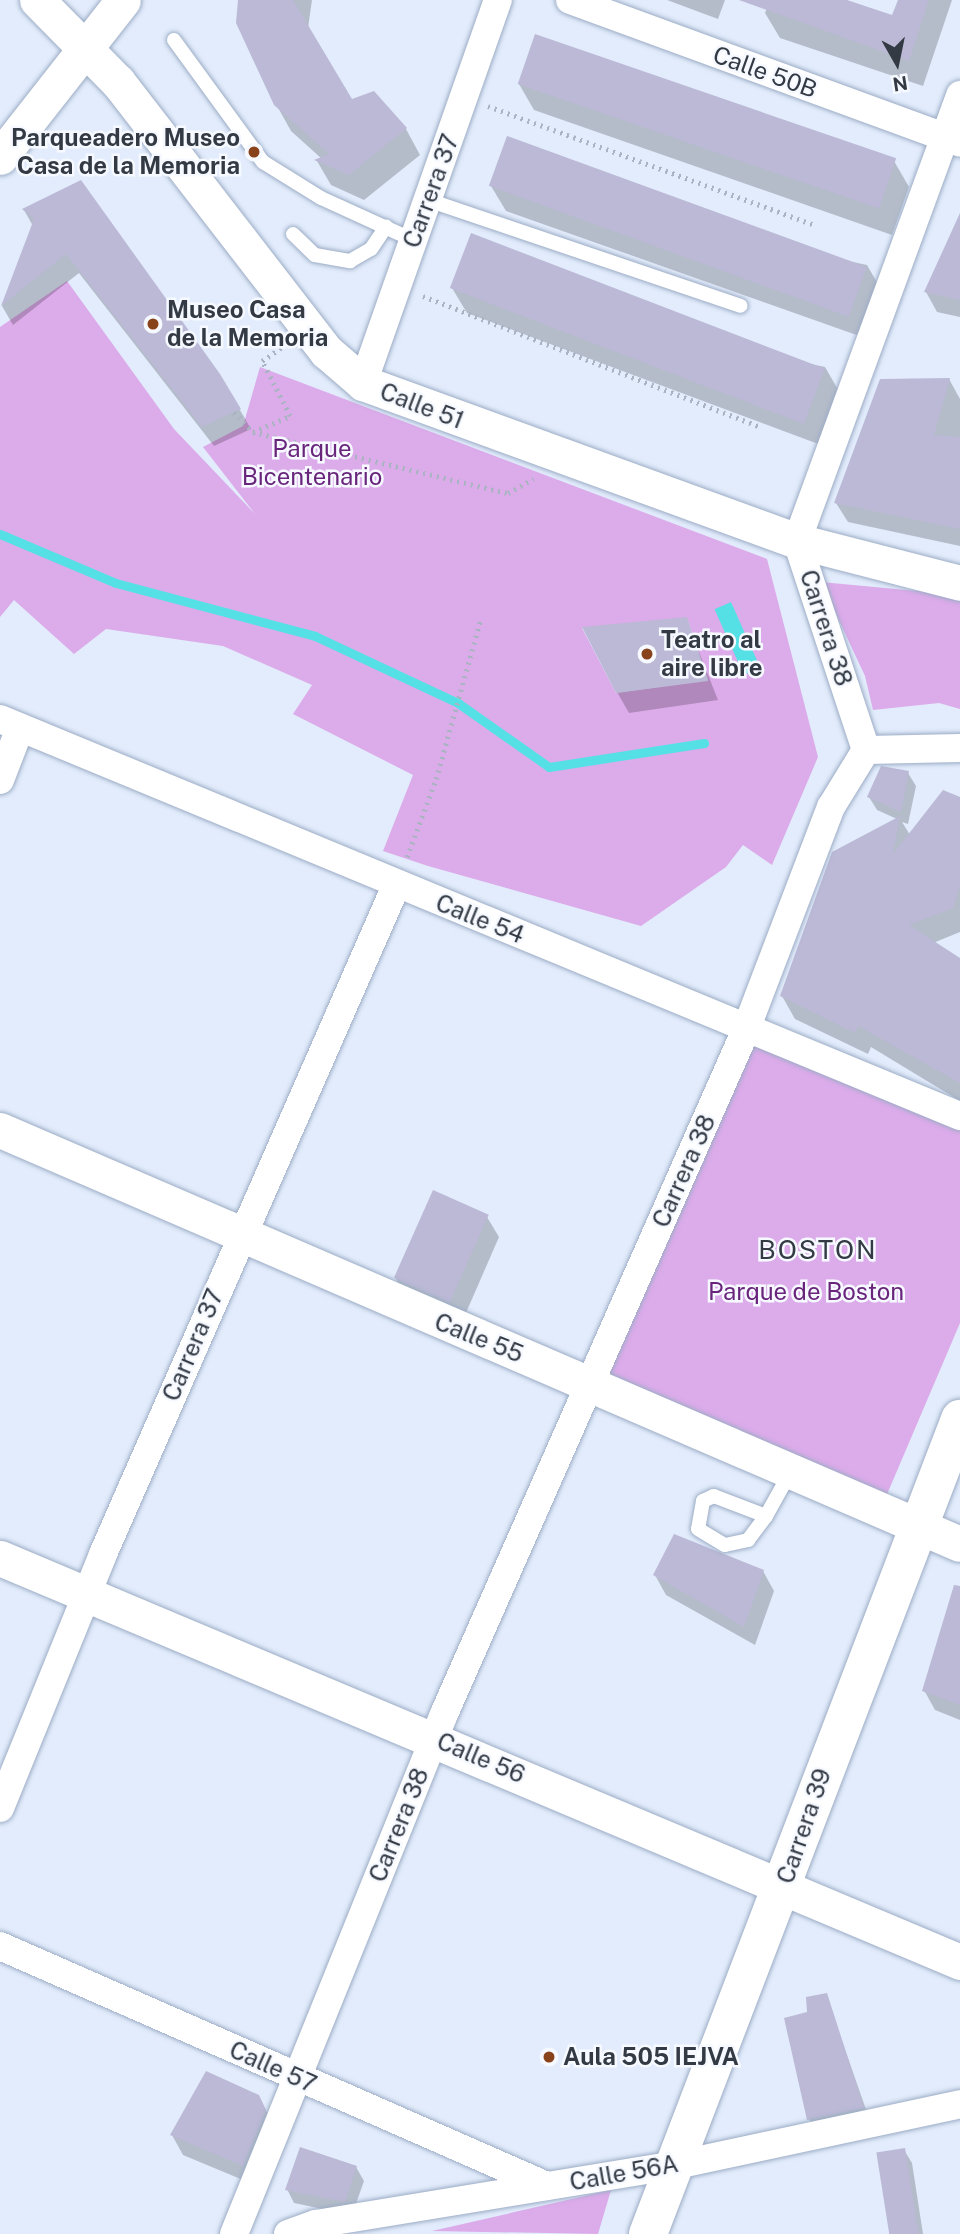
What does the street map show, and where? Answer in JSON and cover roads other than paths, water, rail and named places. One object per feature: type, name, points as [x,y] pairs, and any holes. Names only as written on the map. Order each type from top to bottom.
[{"type":"main road","name":"Carrera 39","points":[[648,2234],[672,2166],[782,1889],[831,1748],[922,1527],[960,1419]]},
{"type":"street","name":"Calle 51","points":[[37,0],[86,48],[327,352],[363,383],[797,541],[960,583]]},
{"type":"street","points":[[0,157],[124,0]]},
{"type":"street","name":"Carrera 37","points":[[363,383],[498,0]]},
{"type":"street","name":"Calle 50B","points":[[570,0],[618,8],[952,140]]},
{"type":"street","name":"Carrera 38","points":[[234,2234],[434,1738],[745,1032],[831,807],[866,750],[797,541],[952,140],[960,95]]},
{"type":"street","points":[[0,780],[10,723]]},
{"type":"street","name":"Calle 54","points":[[10,723],[745,1032],[795,1044],[960,1116]]},
{"type":"street","points":[[866,750],[960,748]]},
{"type":"street","name":"Carrera 37","points":[[0,1808],[87,1595],[240,1237],[396,886]]},
{"type":"street","name":"Calle 55","points":[[0,1130],[108,1171],[240,1237],[592,1384],[960,1544]]},
{"type":"street","name":"Calle 56","points":[[0,1558],[434,1738],[782,1889],[960,1962]]},
{"type":"street","name":"Calle 57","points":[[0,1946],[547,2186]]},
{"type":"street","name":"Calle 56A","points":[[288,2234],[316,2224],[672,2166],[960,2104]]},
{"type":"lane","points":[[174,40],[263,162],[413,240]]},
{"type":"lane","points":[[428,200],[741,306]]},
{"type":"lane","points":[[293,234],[315,255],[350,261],[370,249],[386,227]]},
{"type":"lane","points":[[766,1516],[714,1496],[703,1501],[698,1529],[737,1546],[766,1516],[791,1470]]},
{"type":"water","points":[[731,602],[760,668],[744,675],[715,609]]},
{"type":"waterway","points":[[0,534],[116,583],[315,636],[458,703],[549,767],[704,743]]},
{"type":"place","name":"Parqueadero Museo Casa de la Memoria","points":[[254,152]]},
{"type":"place","name":"Museo Casa de la Memoria","points":[[153,324]]},
{"type":"place","name":"Teatro al aire libre","points":[[647,654]]},
{"type":"place","name":"Aula 505 IEJVA","points":[[549,2057]]},
{"type":"district","name":"BOSTON","points":[[818,1250]]},
{"type":"park label","name":"Parque Bicentenario","points":[[312,463]]},
{"type":"park label","name":"Parque de Boston","points":[[806,1292]]}]
